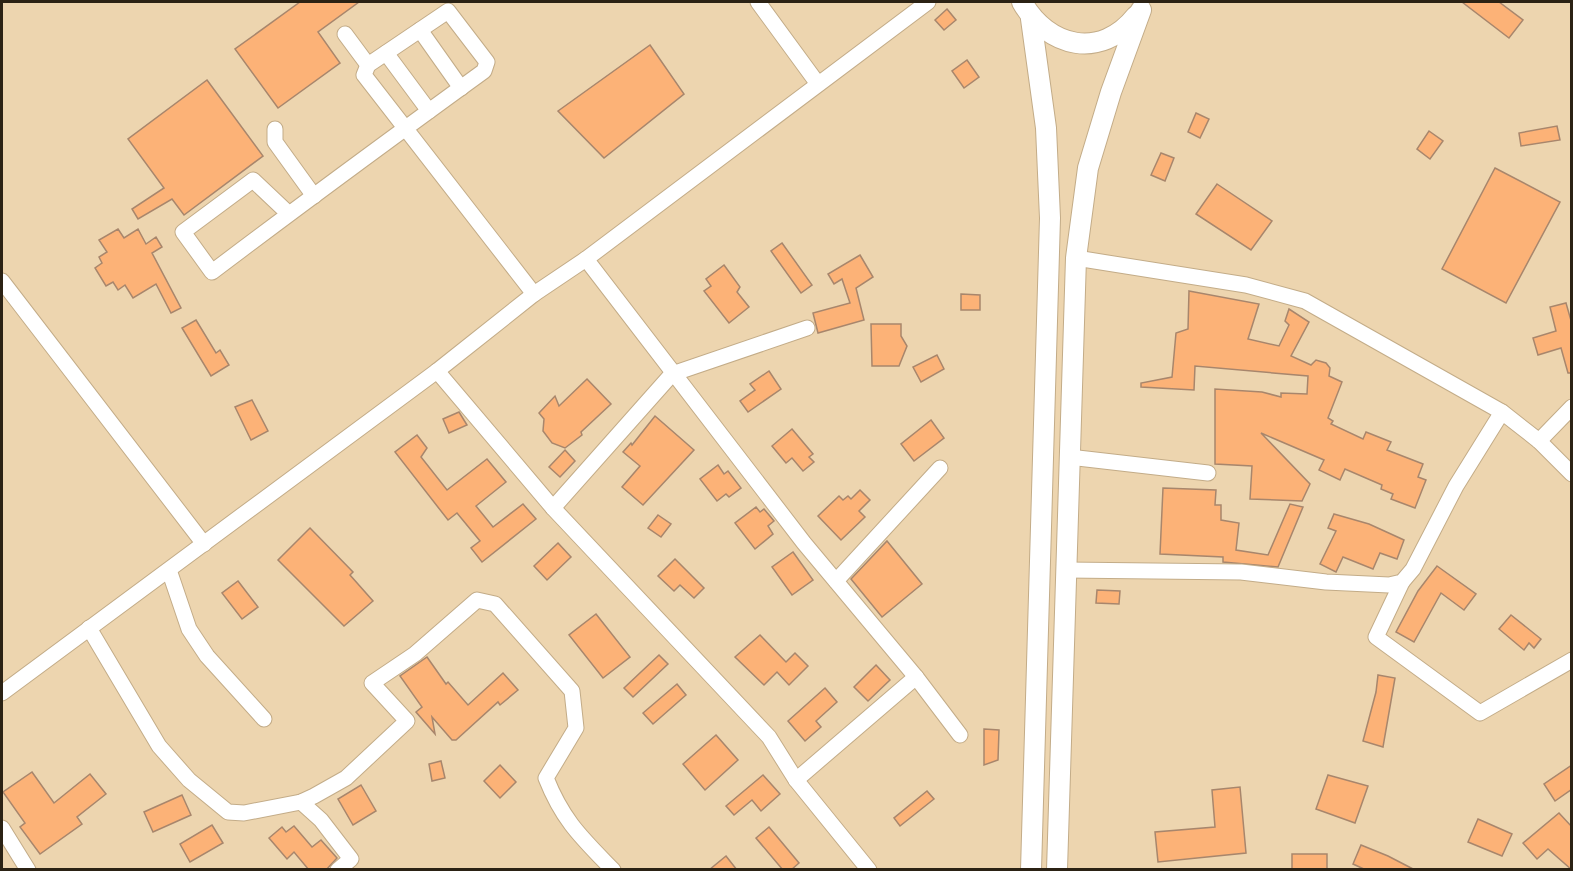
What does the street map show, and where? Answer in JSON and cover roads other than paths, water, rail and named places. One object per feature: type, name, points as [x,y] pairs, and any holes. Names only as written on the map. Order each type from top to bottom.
[{"type":"main road","points":[[1027,10],[1047,33],[1067,42],[1088,44],[1109,38],[1128,27],[1143,6]]},
{"type":"main road","points":[[1057,870],[1076,258],[1088,168],[1111,92],[1143,6]]},
{"type":"main road","points":[[1027,10],[1046,128],[1050,218],[1031,870]]},
{"type":"street","points":[[759,2],[818,84]]},
{"type":"street","points":[[2,693],[437,371],[534,294],[586,260],[928,2]]},
{"type":"street","points":[[289,214],[253,180],[183,232],[212,272],[314,196],[405,126],[484,71],[487,62],[448,11],[386,53],[366,70]]},
{"type":"street","points":[[420,30],[461,88]]},
{"type":"street","points":[[345,34],[366,70],[405,126],[534,294]]},
{"type":"street","points":[[386,53],[429,111]]},
{"type":"street","points":[[275,129],[275,142],[314,196]]},
{"type":"street","points":[[1076,258],[1246,285],[1305,301],[1502,412],[1539,441],[1572,474]]},
{"type":"street","points":[[586,260],[672,374],[960,735]]},
{"type":"street","points":[[2,281],[204,544]]},
{"type":"street","points":[[553,508],[672,374],[807,328]]},
{"type":"street","points":[[437,371],[553,508],[769,737],[796,780],[869,870]]},
{"type":"street","points":[[1539,441],[1572,406]]},
{"type":"street","points":[[1502,412],[1456,486],[1413,569],[1402,582],[1377,637],[1480,713],[1572,660]]},
{"type":"street","points":[[1069,457],[1208,473]]},
{"type":"street","points":[[836,581],[940,468]]},
{"type":"street","points":[[169,570],[189,629],[207,656],[264,719]]},
{"type":"street","points":[[1066,570],[1241,572],[1326,582],[1389,585],[1402,582]]},
{"type":"street","points":[[89,628],[159,746],[211,800],[228,812],[244,813],[301,802],[346,778],[407,721],[372,683],[415,654],[477,600],[495,604],[572,691],[576,728],[546,778],[558,808],[580,836],[613,870]]},
{"type":"street","points":[[796,780],[916,677]]},
{"type":"street","points":[[301,802],[321,820],[351,859],[338,870]]},
{"type":"street","points":[[2,828],[28,870]]}]
